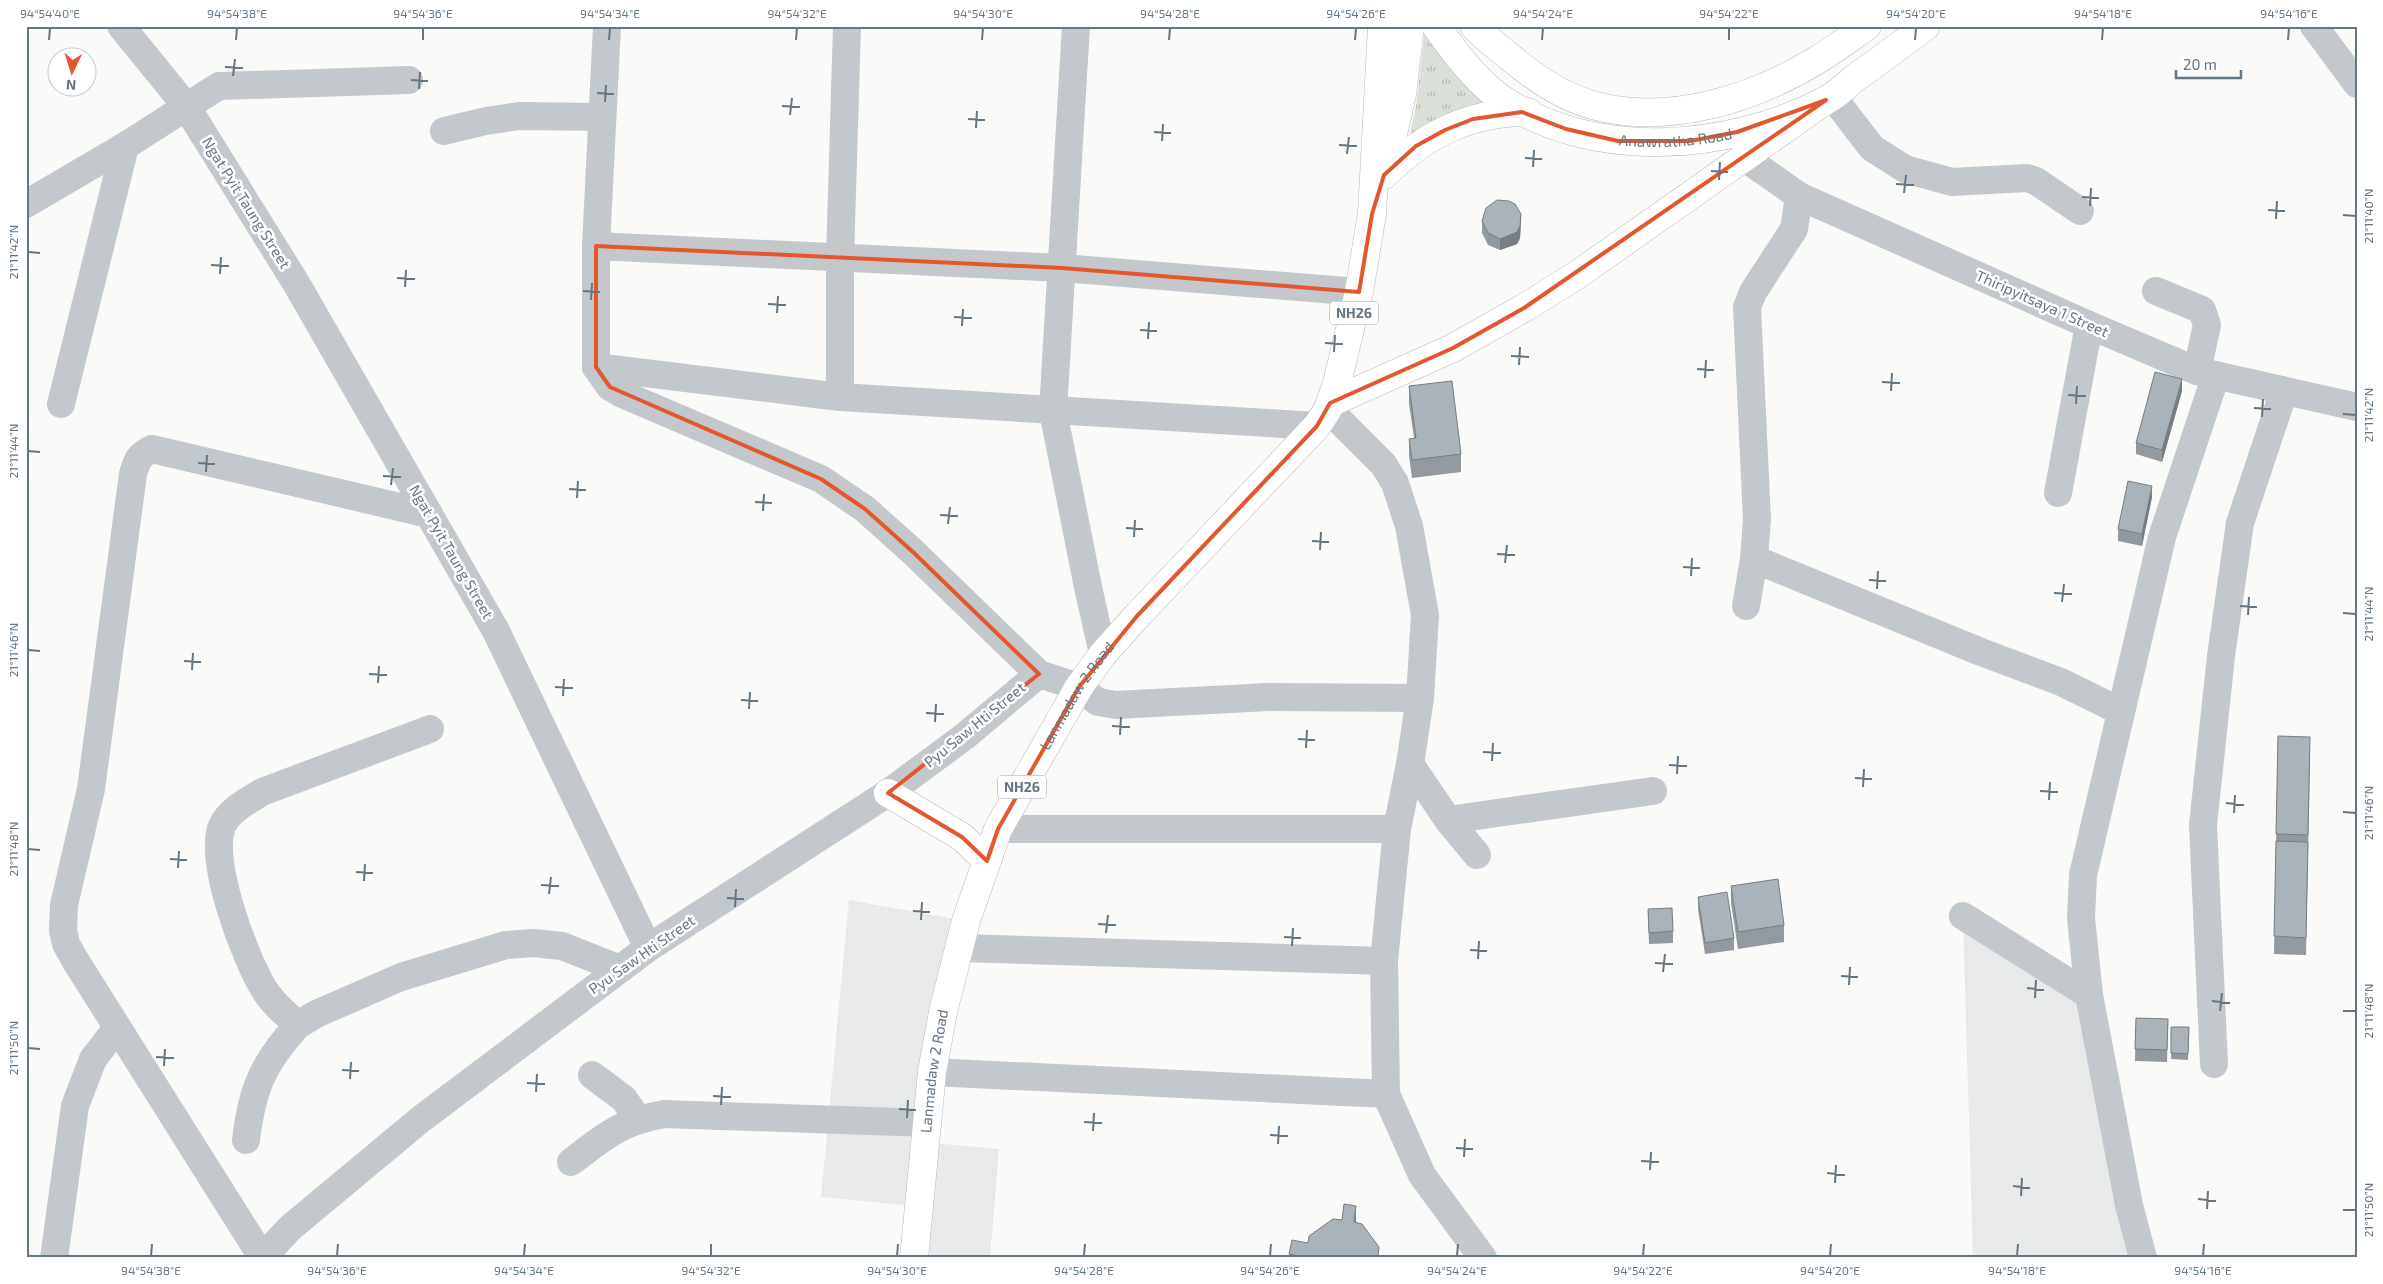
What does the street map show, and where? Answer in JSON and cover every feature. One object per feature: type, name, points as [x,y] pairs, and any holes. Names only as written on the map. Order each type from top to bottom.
[{"type":"main road","name":"NH26","points":[[1325,413],[1359,292],[1372,214],[1382,26]]},
{"type":"main road","name":"NH26","points":[[1372,214],[1384,175],[1402,94],[1410,26]]},
{"type":"main road","name":"Anawratha Road","points":[[1436,26],[1470,70],[1497,96],[1522,112],[1566,130],[1590,136],[1618,141],[1651,143],[1690,141],[1737,132],[1777,120],[1829,98],[1926,26]]},
{"type":"main road","name":"Anawratha Road","points":[[1474,26],[1532,76],[1562,94],[1596,106],[1627,111],[1667,111],[1710,105],[1754,92],[1816,61],[1867,26]]},
{"type":"main road","points":[[1325,413],[1453,348],[1524,308],[1577,275],[1829,98]]},
{"type":"main road","points":[[1384,175],[1416,146],[1445,130],[1473,119],[1522,112],[1627,111]]},
{"type":"main road","name":"Lanmadaw 2 Road","points":[[914,1258],[932,1072],[943,1012],[958,948],[998,829],[1079,687],[1103,654],[1325,413]]},
{"type":"main road","points":[[888,793],[962,838],[987,862]]},
{"type":"street","name":"Ngat Pyit Taung Street","points":[[121,26],[186,106],[296,283],[496,631],[648,948]]},
{"type":"street","points":[[607,26],[596,246],[596,367],[610,387],[622,394],[778,459],[821,479],[865,509],[913,552],[1039,674],[1079,687],[1098,702],[1116,705],[1268,697],[1420,698]]},
{"type":"street","points":[[840,397],[840,258],[847,26]]},
{"type":"street","points":[[1076,26],[1053,411],[1103,654]]},
{"type":"street","points":[[2314,26],[2349,57],[2357,84]]},
{"type":"street","points":[[26,204],[125,146],[219,86],[409,80]]},
{"type":"street","points":[[1829,98],[1872,148],[1905,169],[1952,182],[1969,183],[2013,177],[2027,178],[2036,181],[2080,211]]},
{"type":"street","points":[[444,131],[486,121],[519,116],[602,116]]},
{"type":"street","points":[[61,404],[125,146]]},
{"type":"street","name":"Thiripyitsaya 1 Street","points":[[1744,158],[1799,196],[2089,326],[2207,373],[2357,408]]},
{"type":"street","points":[[1746,606],[1754,559],[1757,520],[1746,307],[1753,292],[1794,229],[1799,196]]},
{"type":"street","points":[[596,246],[1062,268],[1359,292]]},
{"type":"street","points":[[2143,1258],[2129,1204],[2089,995],[2081,918],[2083,875],[2120,711],[2162,537],[2207,373],[2207,325],[2202,310],[2156,291]]},
{"type":"street","points":[[2058,493],[2089,326]]},
{"type":"street","points":[[596,367],[840,397],[1053,411],[1325,413],[1383,464],[1395,483],[1409,526],[1425,615],[1420,698],[1410,764],[1397,828],[1384,961],[1386,1094],[1422,1175],[1483,1258]]},
{"type":"street","points":[[2214,1064],[2203,825],[2220,656],[2240,523],[2284,391]]},
{"type":"street","points":[[262,1258],[66,944],[63,930],[64,905],[91,789],[131,484],[137,460],[141,454],[152,449],[429,514]]},
{"type":"street","points":[[1754,559],[2061,682],[2120,711]]},
{"type":"street","name":"Pyu Saw Hti Street","points":[[262,1258],[290,1228],[421,1120],[620,969],[648,948],[888,793],[965,736],[1039,674]]},
{"type":"street","points":[[298,1025],[265,992],[249,962],[228,903],[219,849],[222,826],[238,807],[262,792],[430,729]]},
{"type":"street","points":[[1410,764],[1448,820],[1477,855]]},
{"type":"street","points":[[1448,820],[1653,791]]},
{"type":"street","points":[[998,829],[1397,828]]},
{"type":"street","points":[[1962,916],[2089,995]]},
{"type":"street","points":[[246,1140],[249,1112],[263,1069],[276,1048],[298,1025],[316,1014],[401,977],[506,945],[534,943],[562,946],[620,969]]},
{"type":"street","points":[[958,948],[1384,961]]},
{"type":"street","points":[[54,1258],[75,1106],[93,1059],[117,1028]]},
{"type":"street","points":[[932,1072],[1386,1094]]},
{"type":"street","points":[[592,1075],[624,1099],[638,1119]]},
{"type":"street","points":[[571,1162],[614,1130],[638,1119],[664,1114],[928,1123]]},
{"type":"highlighted area","points":[[1826,100],[1524,308],[1453,348],[1330,403],[1317,426],[1137,616],[1079,687],[998,829],[987,861],[962,837],[888,793],[1039,674],[913,552],[865,509],[821,479],[610,387],[596,367],[596,246],[1062,268],[1359,292],[1372,214],[1384,175],[1416,146],[1445,130],[1473,119],[1522,112],[1566,129],[1618,141],[1690,141],[1737,132]]},
{"type":"shaded area","points":[[849,900],[966,921],[922,1142],[999,1149],[990,1258],[911,1258],[915,1206],[821,1197]]},
{"type":"shaded area","points":[[1963,916],[2089,995],[2143,1258],[1973,1258]]},
{"type":"green space","points":[[1426,33],[1493,102],[1408,142],[1416,107],[1424,36]]},
{"type":"building","points":[[1497,200],[1509,201],[1515,204],[1521,214],[1520,226],[1517,232],[1500,239],[1488,233],[1482,221],[1486,208]]},
{"type":"building","points":[[2155,372],[2182,379],[2162,450],[2136,443]]},
{"type":"building","points":[[1452,381],[1461,454],[1412,460],[1409,439],[1416,438],[1409,386]]},
{"type":"building","points":[[2128,481],[2152,486],[2142,534],[2118,529]]},
{"type":"building","points":[[2278,736],[2310,737],[2308,835],[2276,834]]},
{"type":"building","points":[[2276,841],[2308,842],[2306,938],[2274,936]]},
{"type":"building","points":[[1778,879],[1784,925],[1738,932],[1731,886]]},
{"type":"building","points":[[1727,892],[1734,938],[1705,943],[1698,897]]},
{"type":"building","points":[[1672,908],[1673,931],[1649,933],[1648,909]]},
{"type":"building","points":[[2136,1018],[2168,1019],[2167,1050],[2135,1049]]},
{"type":"building","points":[[2171,1027],[2189,1027],[2188,1054],[2171,1053]]},
{"type":"building","points":[[1344,1204],[1356,1206],[1354,1222],[1362,1224],[1379,1247],[1378,1256],[1389,1258],[1305,1258],[1289,1254],[1292,1240],[1308,1243],[1309,1236],[1333,1219],[1342,1220]]}]
